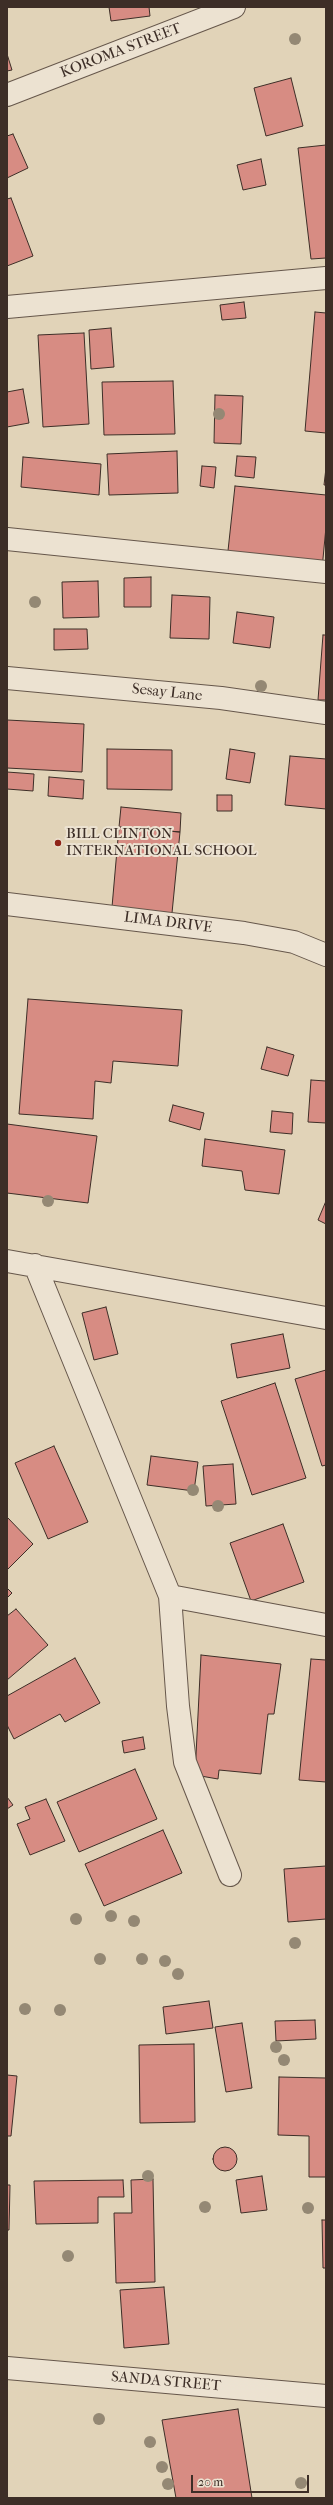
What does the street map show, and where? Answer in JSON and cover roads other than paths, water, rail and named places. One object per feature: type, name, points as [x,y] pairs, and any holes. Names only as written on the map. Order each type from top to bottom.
[{"type":"street","name":"KOROMA STREET","points":[[7,95],[234,7]]},
{"type":"street","points":[[7,307],[326,278]]},
{"type":"street","points":[[7,539],[326,572]]},
{"type":"street","name":"Sesay Lane","points":[[7,678],[221,698],[326,713]]},
{"type":"street","name":"LIMA DRIVE","points":[[7,904],[244,932],[294,942],[326,955]]},
{"type":"street","points":[[7,1261],[326,1318]]},
{"type":"street","points":[[35,1265],[170,1596],[178,1706],[185,1762],[230,1875]]},
{"type":"street","points":[[170,1596],[326,1625]]},
{"type":"street","name":"SANDA STREET","points":[[7,2368],[326,2396]]},
{"type":"place","name":"BILL CLINTON INTERNATIONAL SCHOOL","points":[[58,843]]}]
